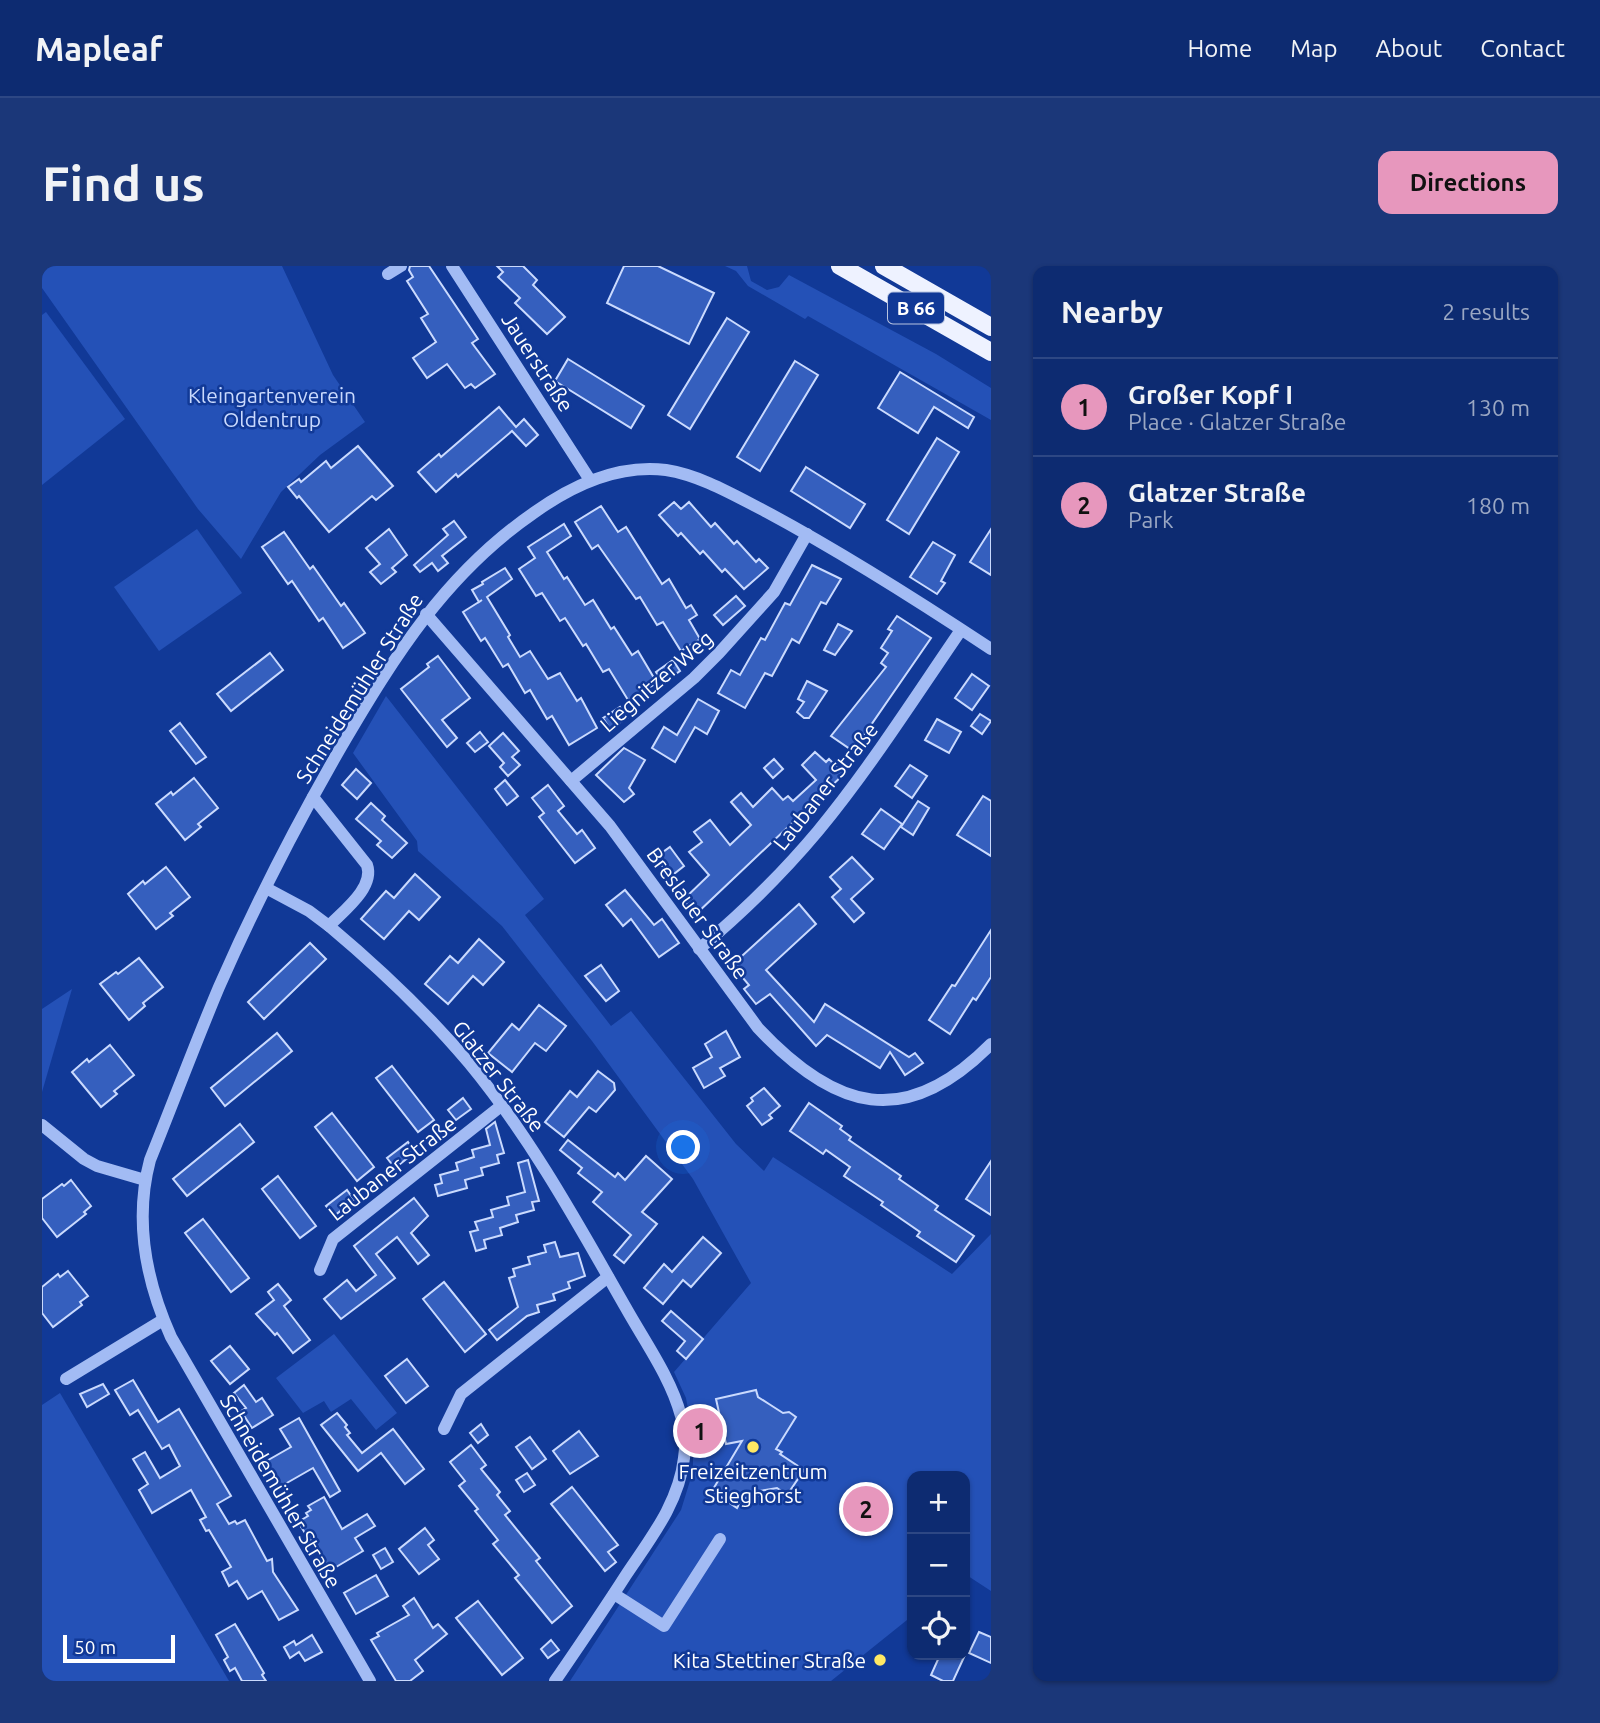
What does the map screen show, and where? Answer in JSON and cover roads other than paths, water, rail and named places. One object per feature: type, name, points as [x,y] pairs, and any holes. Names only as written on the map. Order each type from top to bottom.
[{"type":"main road","name":"B 66","points":[[839,266],[918,308],[991,352]]},
{"type":"main road","name":"B 66","points":[[884,266],[991,327]]},
{"type":"street","points":[[388,274],[401,266]]},
{"type":"street","name":"Jauerstraße","points":[[452,266],[590,480]]},
{"type":"street","name":"Schneidemühler Straße","points":[[370,1681],[179,1354],[163,1320],[150,1271],[141,1213],[150,1160],[219,989],[266,888],[313,797],[372,695],[426,614],[467,568],[506,533],[551,500],[590,480],[646,469],[677,473],[745,500],[807,534],[991,649]]},
{"type":"street","name":"Liegnitzer Weg","points":[[571,781],[694,678],[719,653],[774,592],[807,534]]},
{"type":"street","name":"Breslauer Straße","points":[[426,614],[610,826],[758,1028],[784,1055],[815,1079],[840,1093],[869,1100],[897,1100],[925,1092],[953,1078],[991,1044]]},
{"type":"street","name":"Laubaner Straße","points":[[699,949],[766,888],[819,830],[860,776],[961,629]]},
{"type":"street","points":[[313,797],[369,870],[366,886],[328,926]]},
{"type":"street","name":"Glatzer Straße","points":[[266,888],[309,911],[358,951],[469,1063],[542,1164],[668,1383],[682,1416],[685,1455],[675,1494],[662,1521],[555,1681]]},
{"type":"street","name":"Laubaner Straße","points":[[320,1270],[333,1239],[501,1106]]},
{"type":"street","points":[[42,1125],[84,1159],[97,1166],[145,1180]]},
{"type":"street","points":[[444,1429],[461,1394],[608,1277]]},
{"type":"street","points":[[66,1379],[163,1320]]},
{"type":"street","points":[[614,1594],[664,1626],[720,1538]]},
{"type":"place","name":"Großer Kopf I","points":[[700,1431]]},
{"type":"place","name":"Freizeitzentrum Stieghorst","points":[[753,1447]]},
{"type":"place","name":"Glatzer Straße","points":[[866,1509]]},
{"type":"place","name":"Kita Stettiner Straße","points":[[880,1660]]},
{"type":"park label","name":"Kleingartenverein Oldentrup","points":[[272,407]]}]
